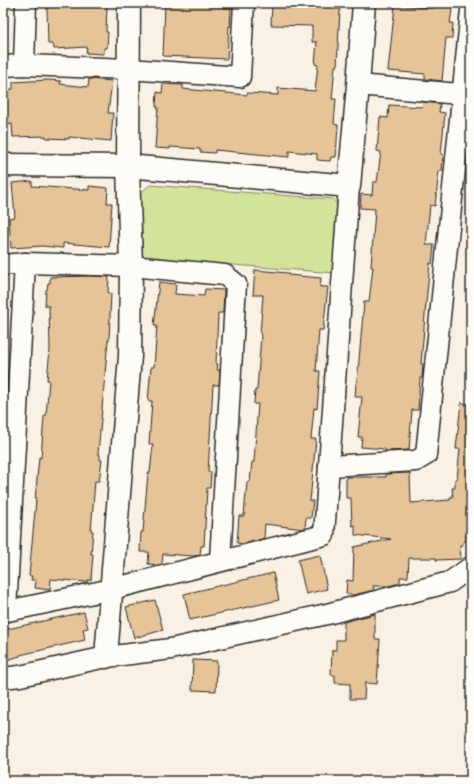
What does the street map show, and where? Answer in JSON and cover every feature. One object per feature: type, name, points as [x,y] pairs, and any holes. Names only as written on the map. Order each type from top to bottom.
[{"type":"street","points":[[24,65],[26,3]]},
{"type":"street","points":[[106,657],[130,356],[131,266],[128,166],[129,3]]},
{"type":"street","points":[[3,66],[24,65],[129,69],[240,78],[244,3]]},
{"type":"street","points":[[25,262],[4,612],[112,589],[324,535],[349,186],[364,3]]},
{"type":"street","points":[[330,466],[416,461],[426,455],[467,94],[471,10]]},
{"type":"street","points":[[358,85],[467,94]]},
{"type":"street","points":[[3,165],[128,166],[349,186]]},
{"type":"street","points":[[3,265],[25,262],[131,266],[225,275],[236,284],[220,561]]},
{"type":"street","points":[[3,678],[20,676],[106,657],[171,648],[327,614],[450,582],[471,567]]},
{"type":"green space","points":[[150,185],[333,199],[339,207],[335,273],[145,258],[139,251],[140,193]]},
{"type":"building","points":[[84,3],[107,3],[106,32],[108,32],[107,48],[104,48],[104,54],[86,53],[87,47],[54,49],[53,44],[48,44],[47,7],[84,5]]},
{"type":"building","points":[[165,3],[223,3],[223,8],[231,8],[227,59],[163,56]]},
{"type":"building","points":[[272,3],[334,3],[333,9],[340,9],[337,66],[335,66],[332,99],[336,99],[334,124],[338,125],[336,157],[331,157],[330,161],[317,160],[317,154],[289,151],[289,157],[215,150],[215,153],[200,152],[200,149],[170,147],[170,149],[155,148],[158,107],[156,107],[157,92],[162,93],[163,84],[183,85],[183,89],[247,95],[247,93],[278,95],[278,88],[315,91],[318,65],[315,64],[317,42],[312,42],[312,26],[271,25]]},
{"type":"building","points":[[432,3],[453,3],[450,23],[453,23],[452,38],[446,38],[442,81],[425,79],[425,74],[388,71],[395,5],[432,8]]},
{"type":"building","points":[[89,79],[112,81],[108,113],[113,113],[111,141],[69,137],[69,139],[46,138],[46,136],[13,137],[12,124],[6,125],[4,90],[13,89],[13,82],[48,80],[61,81],[60,84],[88,87]]},
{"type":"building","points":[[423,102],[440,104],[439,112],[445,113],[441,154],[443,154],[442,171],[439,171],[435,206],[430,205],[426,245],[434,245],[432,264],[430,263],[426,303],[421,364],[423,364],[422,378],[420,378],[418,410],[412,410],[409,450],[385,451],[385,449],[361,447],[362,437],[358,437],[362,397],[355,397],[356,383],[364,302],[369,302],[373,267],[371,267],[375,209],[360,208],[361,194],[372,195],[373,182],[377,182],[381,152],[377,151],[380,117],[388,118],[389,105],[422,107]]},
{"type":"building","points":[[32,181],[32,186],[89,190],[89,186],[108,188],[107,203],[112,203],[109,247],[63,243],[63,248],[42,246],[11,248],[9,218],[15,217],[12,183]]},
{"type":"building","points":[[255,270],[321,278],[320,287],[328,287],[323,330],[319,330],[316,371],[320,371],[317,409],[314,408],[311,439],[316,439],[310,501],[313,501],[311,518],[306,518],[305,528],[303,529],[265,524],[264,538],[255,541],[251,540],[251,542],[243,544],[237,543],[239,516],[244,516],[247,482],[250,482],[252,462],[254,462],[258,404],[254,404],[255,390],[257,390],[263,295],[253,295]]},
{"type":"building","points":[[50,277],[109,277],[108,293],[111,293],[109,340],[98,454],[100,455],[100,460],[102,460],[99,481],[95,481],[91,531],[93,531],[91,580],[88,580],[87,582],[51,579],[50,590],[35,588],[36,580],[31,580],[32,576],[29,576],[39,457],[41,458],[44,416],[46,416],[49,380],[47,380],[50,349],[49,306],[45,306],[46,290],[48,283],[50,283]]},
{"type":"building","points":[[159,282],[176,284],[175,294],[204,296],[205,289],[224,290],[223,313],[218,313],[216,364],[218,364],[217,370],[220,370],[219,385],[213,385],[208,472],[211,472],[210,488],[207,488],[204,546],[201,546],[200,555],[163,554],[162,564],[160,565],[148,564],[149,552],[140,552],[148,473],[150,473],[153,444],[149,444],[152,401],[148,401],[151,367],[154,367],[157,326],[154,326]]},
{"type":"building","points":[[461,403],[471,404],[471,515],[469,515],[470,535],[466,535],[466,541],[463,542],[463,545],[460,545],[461,559],[436,560],[436,558],[409,558],[408,577],[400,577],[400,583],[388,586],[373,586],[374,590],[354,595],[346,594],[347,580],[353,581],[354,547],[391,539],[355,535],[355,525],[352,526],[351,498],[346,498],[346,477],[386,477],[386,474],[410,473],[411,503],[450,500],[450,497],[453,497],[452,488],[455,488],[455,479],[457,479],[460,449],[456,449]]},
{"type":"building","points":[[320,555],[327,589],[306,594],[298,560]]},
{"type":"building","points":[[273,573],[279,600],[190,620],[184,594]]},
{"type":"building","points":[[155,600],[163,630],[134,638],[126,607]]},
{"type":"building","points":[[84,612],[88,628],[83,629],[85,640],[20,655],[3,661],[3,630]]},
{"type":"building","points":[[375,614],[375,639],[380,639],[377,684],[365,683],[364,699],[350,699],[350,684],[335,683],[335,675],[331,675],[332,650],[336,650],[336,640],[344,640],[344,622]]},
{"type":"building","points":[[193,660],[217,661],[216,691],[192,690]]}]
